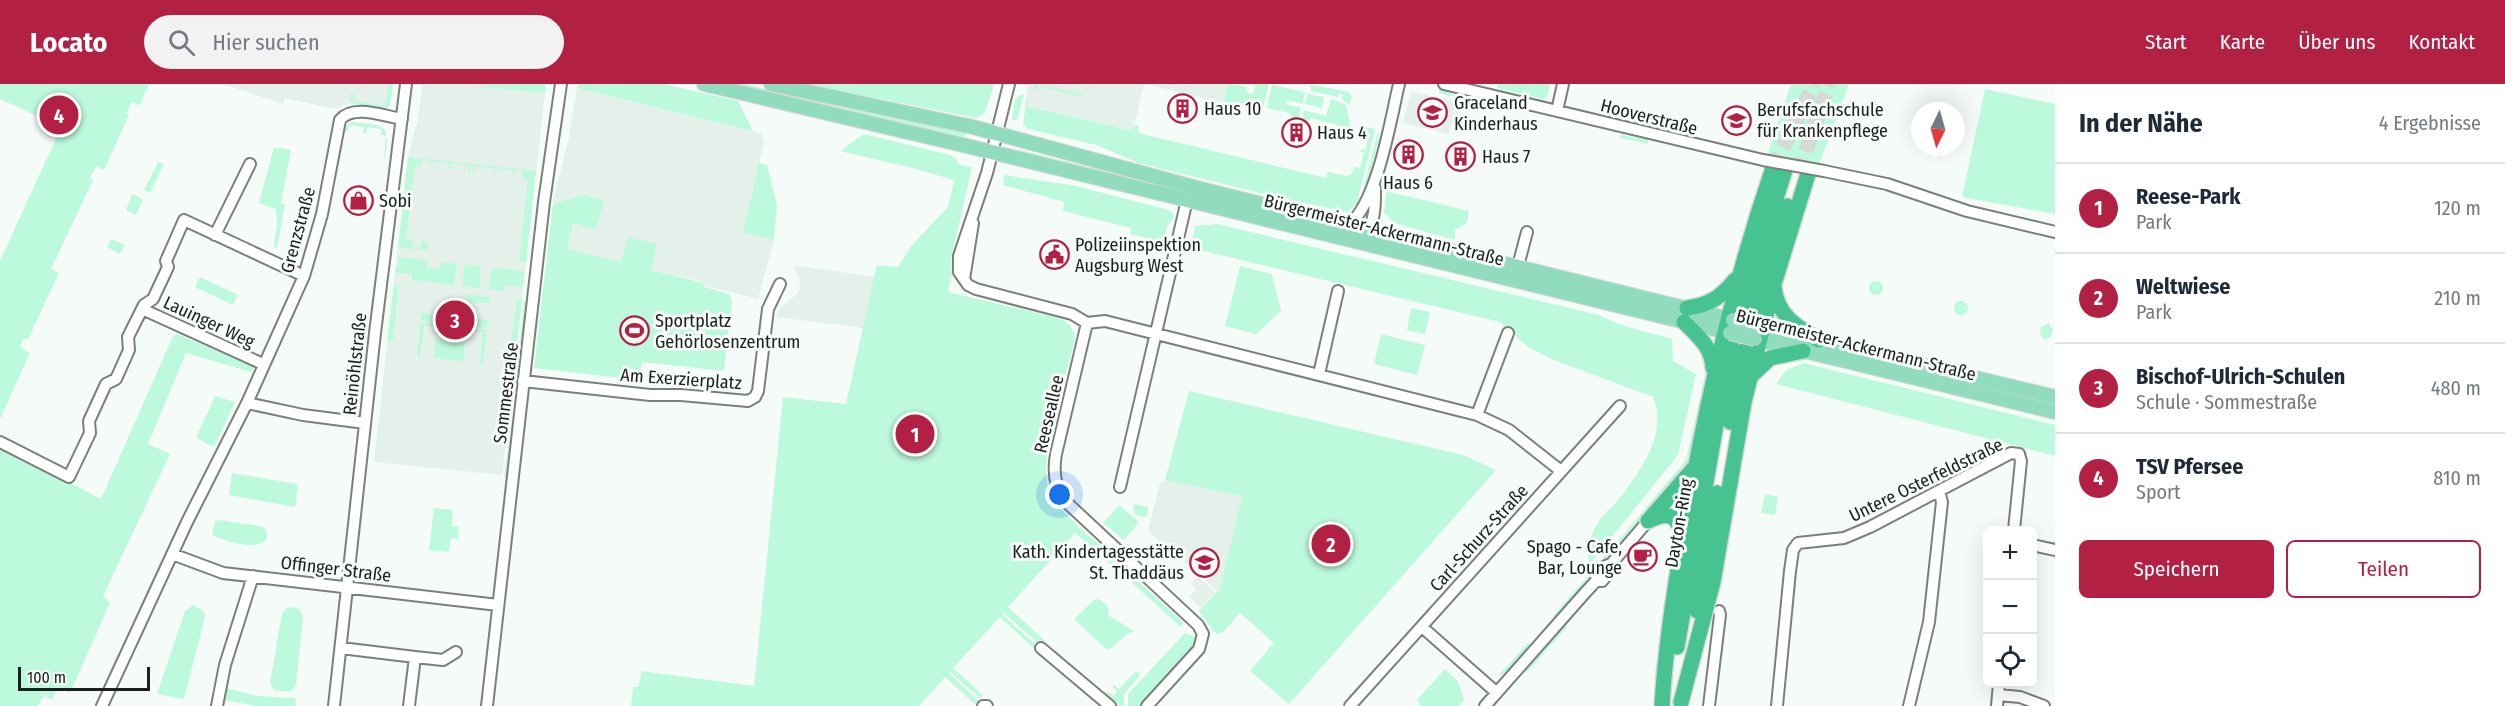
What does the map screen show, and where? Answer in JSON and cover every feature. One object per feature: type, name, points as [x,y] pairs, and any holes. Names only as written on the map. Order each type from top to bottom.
[{"type":"highway","points":[[1662,706],[1663,680],[1683,537],[1713,378],[1712,359],[1705,343],[1686,315],[1716,300],[1739,276],[1786,169]]},
{"type":"highway","points":[[1786,169],[1774,284],[1775,297],[1781,313],[1800,329],[1819,340]]},
{"type":"highway","points":[[1749,308],[1786,169]]},
{"type":"highway","points":[[1676,705],[1713,582],[1730,477],[1750,377],[1743,333],[1739,276]]},
{"type":"highway","points":[[1713,378],[1774,284]]},
{"type":"highway","name":"Dayton-Ring","points":[[1676,705],[1735,394],[1743,333]]},
{"type":"highway","points":[[1750,377],[1770,358],[1803,351]]},
{"type":"highway","points":[[1648,521],[1695,467]]},
{"type":"highway","points":[[1648,521],[1659,516],[1671,517],[1677,522],[1683,537]]},
{"type":"main road","name":"Bürgermeister-Ackermann-Straße","points":[[704,84],[1301,228],[1686,315]]},
{"type":"main road","name":"Bürgermeister-Ackermann-Straße","points":[[771,84],[841,101],[913,113],[1201,189],[1518,266],[1803,351],[2055,412]]},
{"type":"main road","name":"Bürgermeister-Ackermann-Straße","points":[[1743,333],[1819,340],[2055,397]]},
{"type":"street","name":"Reinöhlstraße","points":[[334,706],[406,84]]},
{"type":"street","points":[[1010,84],[974,217],[963,279],[968,285],[1072,314],[1087,323],[1105,321],[1477,415],[1509,429],[1561,471]]},
{"type":"street","points":[[1349,225],[1361,212],[1375,181],[1399,84]]},
{"type":"street","name":"Hooverstraße","points":[[1444,84],[1786,169],[1824,171],[1887,184],[1967,211],[2055,232]]},
{"type":"street","points":[[1557,111],[1563,84]]},
{"type":"street","name":"Sommestraße","points":[[487,706],[547,180],[562,87]]},
{"type":"street","name":"Grenzstraße","points":[[102,706],[172,554],[247,403],[304,276],[322,214],[340,120],[345,114],[354,111],[402,119]]},
{"type":"street","points":[[215,235],[250,164]]},
{"type":"street","points":[[1301,228],[1308,225],[1363,235],[1369,230],[1375,204],[1375,181]]},
{"type":"street","points":[[1120,487],[1187,200]]},
{"type":"street","points":[[0,442],[69,477],[90,433],[89,421],[106,384],[116,379],[129,350],[128,337],[144,304],[153,299],[168,267],[166,261],[184,220],[304,276]]},
{"type":"street","points":[[1518,266],[1527,232]]},
{"type":"street","name":"Am Exerzierplatz","points":[[523,381],[646,395],[683,395],[748,401],[755,397],[758,391],[768,309],[780,285]]},
{"type":"street","points":[[1318,374],[1338,291]]},
{"type":"street","name":"Lauinger Weg","points":[[142,309],[263,364]]},
{"type":"street","name":"Reeseallee","points":[[1087,323],[1056,454],[1054,471],[1057,489],[1064,500],[1198,625],[1203,634],[1199,649],[1147,706]]},
{"type":"street","points":[[1477,415],[1508,333]]},
{"type":"street","points":[[247,403],[303,415],[365,423]]},
{"type":"street","name":"Carl-Schurz-Straße","points":[[1350,706],[1620,406]]},
{"type":"street","name":"Untere Osterfeldstraße","points":[[1778,706],[1790,571],[1795,547],[1803,542],[1844,538],[1870,527],[2011,453],[2019,454],[2022,461],[2015,526]]},
{"type":"street","points":[[1909,706],[1929,622],[1942,502],[1939,490]]},
{"type":"street","points":[[1485,706],[1596,582],[1596,576],[1605,565],[1611,564],[1648,521]]},
{"type":"street","points":[[2037,547],[2055,549]]},
{"type":"street","name":"Offinger Straße","points":[[172,554],[221,572],[498,605]]},
{"type":"street","points":[[217,706],[225,665],[253,576]]},
{"type":"street","points":[[1709,706],[1719,611]]},
{"type":"street","points":[[1422,627],[1497,693]]},
{"type":"street","points":[[341,648],[443,660],[456,652]]},
{"type":"street","points":[[1041,648],[1110,706]]},
{"type":"street","points":[[409,706],[415,657]]},
{"type":"street","points":[[1998,695],[2020,697],[2044,706]]},
{"type":"shaded area","points":[[223,84],[393,84],[390,105],[387,108],[349,103],[335,109],[285,98],[283,104]]},
{"type":"shaded area","points":[[423,84],[487,84],[487,87],[545,93],[502,475],[374,462],[408,157]]},
{"type":"shaded area","points":[[1028,84],[1144,84],[1133,131],[1025,105]]},
{"type":"shaded area","points":[[1144,84],[1228,84],[1223,103]]},
{"type":"shaded area","points":[[577,88],[761,133],[764,142],[743,233],[774,240],[758,299],[705,286],[704,282],[549,246],[553,201],[569,137]]},
{"type":"shaded area","name":"Graceland Kinderhaus","points":[[1413,92],[1463,103],[1457,126],[1451,125],[1449,134],[1403,123],[1410,95]]},
{"type":"shaded area","points":[[794,265],[876,277],[864,328],[776,317],[779,309],[799,292],[800,282]]},
{"type":"shaded area","name":"Kath. Kindertagesstätte St. Thaddäus","points":[[1166,480],[1242,496],[1219,592],[1148,531],[1160,483]]},
{"type":"shaded area","points":[[1198,576],[1215,592],[1201,608],[1189,597],[1196,589],[1190,584]]},
{"type":"green space","points":[[0,84],[149,84],[140,105],[132,102],[126,114],[129,115],[104,170],[96,166],[90,178],[93,180],[51,269],[59,273],[28,339],[24,338],[20,347],[30,353],[0,419],[0,261],[59,132],[72,132],[0,99]]},
{"type":"green space","points":[[386,84],[393,84],[390,105],[387,108],[349,103],[351,93],[354,94],[353,101],[385,106],[389,85]]},
{"type":"green space","points":[[487,84],[546,84],[545,93],[486,87]]},
{"type":"green space","points":[[579,84],[664,84],[738,101],[753,131],[577,88]]},
{"type":"green space","points":[[728,84],[747,84],[849,109],[890,114],[966,131],[965,137]]},
{"type":"green space","points":[[806,84],[994,84],[985,113],[976,118]]},
{"type":"green space","points":[[1034,84],[1082,94],[1082,97],[1038,86],[1036,91]]},
{"type":"green space","points":[[1228,84],[1247,87],[1246,92],[1253,94],[1256,84],[1269,84],[1262,112],[1224,102]]},
{"type":"green space","points":[[1310,84],[1349,92],[1352,96],[1350,105],[1342,99],[1343,95],[1339,94],[1338,97],[1311,91]]},
{"type":"green space","points":[[1497,84],[1550,84],[1547,97],[1544,99],[1497,88]]},
{"type":"green space","points":[[1791,84],[1849,84],[1819,165],[1767,156]]},
{"type":"green space","points":[[1272,85],[1305,92],[1303,104],[1287,100],[1286,104],[1301,108],[1298,119],[1291,117],[1291,113],[1267,108]]},
{"type":"green space","points":[[1439,88],[1451,94],[1484,99],[1493,106],[1439,93]]},
{"type":"green space","points":[[1985,89],[2055,104],[2055,214],[1962,197]]},
{"type":"green space","points":[[1308,94],[1324,97],[1322,108],[1305,104]]},
{"type":"green space","points":[[1019,95],[1024,95],[1017,120],[1012,120],[1015,100]]},
{"type":"green space","points":[[1027,97],[1027,106],[1133,131],[1135,125],[1139,126],[1138,133],[1326,178],[1328,172],[1347,176],[1352,174],[1354,167],[1360,168],[1364,153],[1360,151],[1365,150],[1369,135],[1362,133],[1366,127],[1375,129],[1357,203],[1347,212],[1138,163],[1097,145],[1028,129],[1023,124]]},
{"type":"green space","points":[[1331,99],[1346,105],[1350,123],[1348,133],[1337,130],[1338,125],[1310,118],[1308,122],[1302,121],[1304,110],[1326,116]]},
{"type":"green space","points":[[352,122],[372,124],[383,128],[387,138],[385,158],[386,136],[381,135],[381,129],[367,127],[366,134],[363,133],[364,127],[349,125],[348,131],[344,134],[342,152],[339,151],[344,128]]},
{"type":"green space","points":[[1378,131],[1379,138],[1365,194],[1359,207]]},
{"type":"green space","points":[[1623,133],[1625,136],[1648,139],[1648,144],[1619,138]]},
{"type":"green space","points":[[864,134],[950,155],[957,159],[958,164],[972,167],[951,260],[952,275],[948,292],[1058,318],[1065,321],[1072,329],[1075,339],[1050,440],[1046,478],[1049,491],[1062,510],[1116,559],[1111,564],[1075,533],[1008,607],[1045,641],[1041,646],[1004,613],[1002,614],[1039,648],[1037,651],[1000,617],[953,668],[983,695],[980,698],[949,673],[980,702],[979,706],[945,677],[919,706],[631,706],[633,687],[639,687],[641,671],[754,686],[783,397],[846,404],[877,265],[898,267],[912,245],[948,207],[954,180],[840,151]]},
{"type":"green space","points":[[274,147],[291,150],[281,204],[285,205],[277,248],[274,247],[276,209],[259,203]]},
{"type":"green space","points":[[1020,150],[1347,230],[1252,208],[1231,206],[1019,155]]},
{"type":"green space","points":[[408,157],[536,171],[526,262],[519,261],[528,179],[522,178],[523,171],[513,170],[513,177],[511,170],[495,168],[493,175],[493,168],[476,166],[475,173],[473,173],[474,166],[470,165],[470,172],[468,172],[468,165],[452,163],[451,170],[449,170],[449,163],[433,161],[430,168],[431,161],[422,160],[421,166],[415,166],[406,239],[413,240],[412,247],[421,248],[422,241],[426,241],[428,248],[425,250],[398,247]]},
{"type":"green space","points":[[158,162],[164,164],[150,193],[144,190]]},
{"type":"green space","points":[[759,163],[767,165],[777,205],[774,240],[743,233]]},
{"type":"green space","points":[[1004,175],[1076,186],[1169,210],[1173,213],[1174,218],[1167,227],[1163,242],[1130,234],[1131,228],[1063,211],[1064,202],[1003,185]]},
{"type":"green space","points":[[1386,191],[1469,211],[1467,223],[1455,230],[1455,240],[1394,223],[1384,213]]},
{"type":"green space","points":[[132,194],[143,199],[136,215],[126,210]]},
{"type":"green space","name":"Sportplatz Gehörlosenzentrum","points":[[584,195],[604,200],[596,229],[573,223],[567,249],[621,262],[628,237],[657,244],[651,270],[704,283],[704,287],[729,294],[732,301],[724,371],[642,362],[639,380],[534,368],[553,204]]},
{"type":"green space","points":[[1217,224],[1599,315],[1621,325],[1672,339],[1673,361],[1696,374],[1678,455],[1590,564],[1585,547],[1600,519],[1620,498],[1644,463],[1655,438],[1657,411],[1653,397],[1549,358],[1528,347],[1500,322],[1191,248],[1195,226]]},
{"type":"green space","points":[[111,239],[125,245],[120,254],[107,247]]},
{"type":"green space","points":[[397,257],[427,260],[426,267],[440,269],[441,262],[457,264],[454,285],[412,280],[412,274],[395,273],[396,267],[400,268]]},
{"type":"green space","points":[[465,265],[480,266],[480,288],[462,286]]},
{"type":"green space","points":[[1240,266],[1272,274],[1281,311],[1256,334],[1225,326]]},
{"type":"green space","points":[[494,268],[525,271],[523,287],[505,285],[504,291],[489,289],[490,273]]},
{"type":"green space","points":[[200,277],[238,295],[233,305],[195,287]]},
{"type":"green space","points":[[1876,281],[1881,283],[1883,288],[1881,293],[1876,295],[1871,293],[1869,288],[1871,283]]},
{"type":"green space","points":[[394,285],[398,286],[398,293],[393,341],[387,341]]},
{"type":"green space","points":[[467,294],[490,297],[490,303],[466,303]]},
{"type":"green space","points":[[517,299],[522,300],[514,368],[509,367],[509,360]]},
{"type":"green space","points":[[524,301],[531,301],[526,315],[520,368],[517,368]]},
{"type":"green space","points":[[1961,301],[1966,303],[1968,308],[1966,313],[1961,315],[1956,313],[1954,308],[1956,303]]},
{"type":"green space","points":[[1411,308],[1430,312],[1425,334],[1407,330]]},
{"type":"green space","points":[[422,313],[445,315],[444,323],[421,320]]},
{"type":"green space","points":[[464,318],[488,320],[487,328],[463,326]]},
{"type":"green space","points":[[421,322],[444,325],[444,328],[424,325],[420,357],[417,356]]},
{"type":"green space","points":[[2049,323],[2053,330],[2051,337],[2044,340],[2040,334],[2041,327]]},
{"type":"green space","points":[[463,327],[487,330],[483,364],[480,364],[483,332],[463,330]]},
{"type":"green space","points":[[177,334],[254,367],[251,372],[186,353],[148,444],[170,454],[103,596],[110,603],[70,693],[58,687],[52,700],[44,695],[38,706],[0,706],[0,449],[101,499],[173,336]]},
{"type":"green space","points":[[1381,334],[1425,345],[1417,375],[1374,364]]},
{"type":"green space","points":[[436,340],[465,342],[463,361],[434,358]]},
{"type":"green space","points":[[1803,363],[2055,425],[2055,456],[1776,384],[1785,371]]},
{"type":"green space","points":[[1707,367],[1710,368],[1691,461],[1683,474],[1600,567],[1598,565],[1686,460]]},
{"type":"green space","points":[[1189,391],[1463,455],[1496,470],[1289,704],[1250,671],[1274,643],[1240,613],[1223,632],[1218,634],[1213,631],[1199,611],[1217,591],[1219,592],[1242,496],[1165,480]]},
{"type":"green space","points":[[215,396],[235,402],[214,447],[196,438]]},
{"type":"green space","points":[[515,397],[507,477],[504,477]]},
{"type":"green space","points":[[232,473],[298,484],[295,507],[229,495]]},
{"type":"green space","points":[[1765,494],[1778,497],[1775,515],[1761,513]]},
{"type":"green space","points":[[1135,504],[1148,507],[1147,516],[1142,517],[1134,513]]},
{"type":"green space","points":[[1119,505],[1139,522],[1124,540],[1103,523]]},
{"type":"green space","points":[[434,508],[453,510],[452,526],[459,527],[458,539],[451,538],[449,552],[429,550]]},
{"type":"green space","points":[[215,521],[260,526],[266,529],[267,539],[256,545],[249,545],[212,535]]},
{"type":"green space","points":[[1121,566],[1182,621],[1182,628],[1118,570]]},
{"type":"green space","points":[[1594,569],[1596,571],[1553,621],[1554,615]]},
{"type":"green space","points":[[1099,599],[1108,606],[1109,616],[1134,631],[1110,649],[1106,649],[1074,619],[1094,600]]},
{"type":"green space","points":[[193,605],[203,610],[205,617],[184,699],[157,694],[185,611]]},
{"type":"green space","points":[[294,607],[300,610],[303,617],[296,685],[291,692],[274,690],[270,683],[282,613],[287,608]]},
{"type":"green space","points":[[1565,625],[1567,627],[1527,672],[1525,670]]},
{"type":"green space","points":[[1185,633],[1197,638],[1195,645],[1142,706],[1128,706],[1128,694]]},
{"type":"green space","points":[[1528,643],[1530,645],[1508,671],[1498,676]]},
{"type":"green space","points":[[1445,669],[1458,681],[1464,700],[1459,706],[1420,706],[1417,700]]},
{"type":"green space","points":[[1136,671],[1140,675],[1124,694],[1124,706],[1111,705],[1114,702],[1106,694],[1108,692],[1113,696],[1117,691],[1112,686],[1119,689]]},
{"type":"green space","points":[[226,688],[257,696],[296,698],[295,706],[256,706],[225,700]]},
{"type":"tunnel","points":[[1773,168],[1814,84]]},
{"type":"tunnel","points":[[1798,173],[1829,84]]},
{"type":"place","name":"Haus 10","points":[[1183,109]]},
{"type":"place","name":"Graceland Kinderhaus","points":[[1433,113]]},
{"type":"place","name":"TSV Pfersee","points":[[59,115]]},
{"type":"place","name":"Berufsfachschule für Krankenpflege","points":[[1736,120]]},
{"type":"place","name":"Haus 4","points":[[1296,133]]},
{"type":"place","name":"Haus 6","points":[[1408,154]]},
{"type":"place","name":"Haus 7","points":[[1461,157]]},
{"type":"place","name":"Sobi","points":[[358,201]]},
{"type":"place","name":"Polizeiinspektion Augsburg West","points":[[1054,255]]},
{"type":"place","name":"Bischof-Ulrich-Schulen","points":[[455,320]]},
{"type":"place","name":"Sportplatz Gehörlosenzentrum","points":[[634,331]]},
{"type":"place","name":"Reese-Park","points":[[915,434]]},
{"type":"place","name":"Weltwiese","points":[[1331,544]]},
{"type":"place","name":"Spago - Cafe, Bar, Lounge","points":[[1643,557]]},
{"type":"place","name":"Kath. Kindertagesstätte St. Thaddäus","points":[[1205,562]]}]
